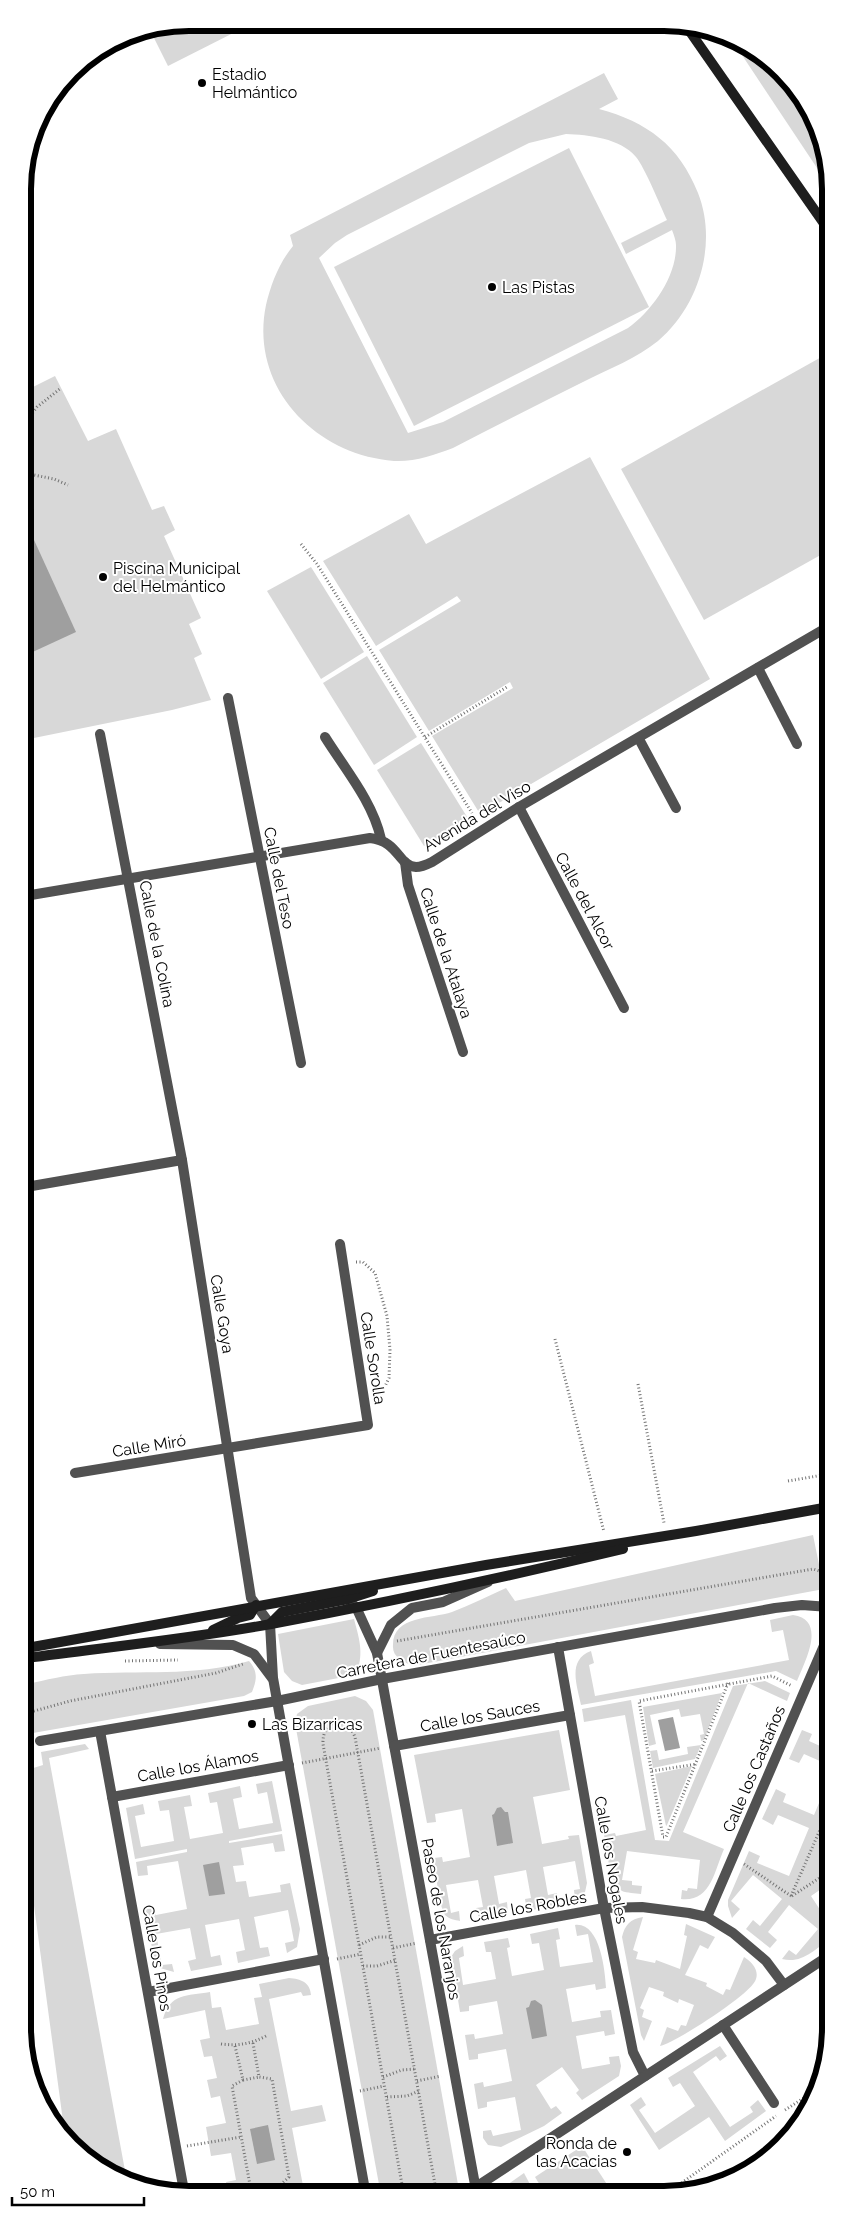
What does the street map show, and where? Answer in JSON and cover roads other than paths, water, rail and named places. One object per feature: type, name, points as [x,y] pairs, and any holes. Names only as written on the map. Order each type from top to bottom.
[{"type":"main road","points":[[691,34],[822,221]]},
{"type":"main road","points":[[270,1624],[282,1612],[424,1576],[821,1508]]},
{"type":"main road","points":[[31,1658],[147,1644],[270,1624],[492,1581],[696,1531]]},
{"type":"main road","points":[[31,1647],[256,1605],[345,1595]]},
{"type":"main road","points":[[206,1634],[238,1618],[250,1615],[256,1605]]},
{"type":"street","name":"Avenida del Viso","points":[[405,862],[417,867],[432,862],[519,808],[822,630]]},
{"type":"street","points":[[758,668],[797,744]]},
{"type":"street","name":"Calle del Teso","points":[[228,698],[301,1063]]},
{"type":"street","name":"Calle de la Colina","points":[[100,734],[182,1160]]},
{"type":"street","points":[[325,737],[366,801],[378,826],[381,839]]},
{"type":"street","points":[[639,739],[676,808]]},
{"type":"street","name":"Calle del Alcor","points":[[519,808],[624,1008]]},
{"type":"street","points":[[32,895],[370,838],[381,839],[395,849],[405,862]]},
{"type":"street","name":"Calle de la Atalaya","points":[[405,862],[408,885],[463,1052]]},
{"type":"street","points":[[31,1187],[182,1160]]},
{"type":"street","name":"Calle Goya","points":[[182,1160],[251,1598],[270,1624]]},
{"type":"street","name":"Calle Sorolla","points":[[228,1448],[368,1425],[340,1244]]},
{"type":"street","name":"Calle Miró","points":[[75,1473],[228,1448]]},
{"type":"street","points":[[380,1648],[391,1624],[412,1608],[443,1602],[492,1581]]},
{"type":"street","name":"Paseo de los Naranjos","points":[[345,1595],[356,1607],[380,1648],[382,1679],[476,2186]]},
{"type":"street","name":"Carretera de Fuentesaúco","points":[[40,1741],[277,1701],[382,1679],[775,1608],[802,1605],[821,1606]]},
{"type":"street","points":[[270,1624],[272,1678],[364,2186]]},
{"type":"street","points":[[147,1644],[233,1645],[254,1654],[272,1678]]},
{"type":"street","name":"Calle los Nogales","points":[[558,1647],[604,1908],[633,2052],[645,2076]]},
{"type":"street","name":"Calle los Castaños","points":[[708,1917],[821,1652]]},
{"type":"street","name":"Calle los Sauces","points":[[394,1746],[570,1715]]},
{"type":"street","name":"Calle los Pinos","points":[[100,1731],[183,2185]]},
{"type":"street","name":"Calle los Álamos","points":[[112,1797],[289,1765]]},
{"type":"street","name":"Calle los Robles","points":[[430,1940],[604,1908],[642,1907],[708,1917],[733,1933],[766,1961],[784,1985]]},
{"type":"street","points":[[148,1992],[324,1959]]},
{"type":"street","points":[[479,2186],[821,1961]]},
{"type":"street","points":[[723,2025],[774,2103]]},
{"type":"place","name":"Estadio Helmántico","points":[[202,83]]},
{"type":"place","name":"Las Pistas","points":[[492,287]]},
{"type":"place","name":"Piscina Municipal del Helmántico","points":[[103,577]]},
{"type":"place","name":"Las Bizarricas","points":[[252,1724]]},
{"type":"place","name":"Ronda de las Acacias","points":[[627,2152]]}]
